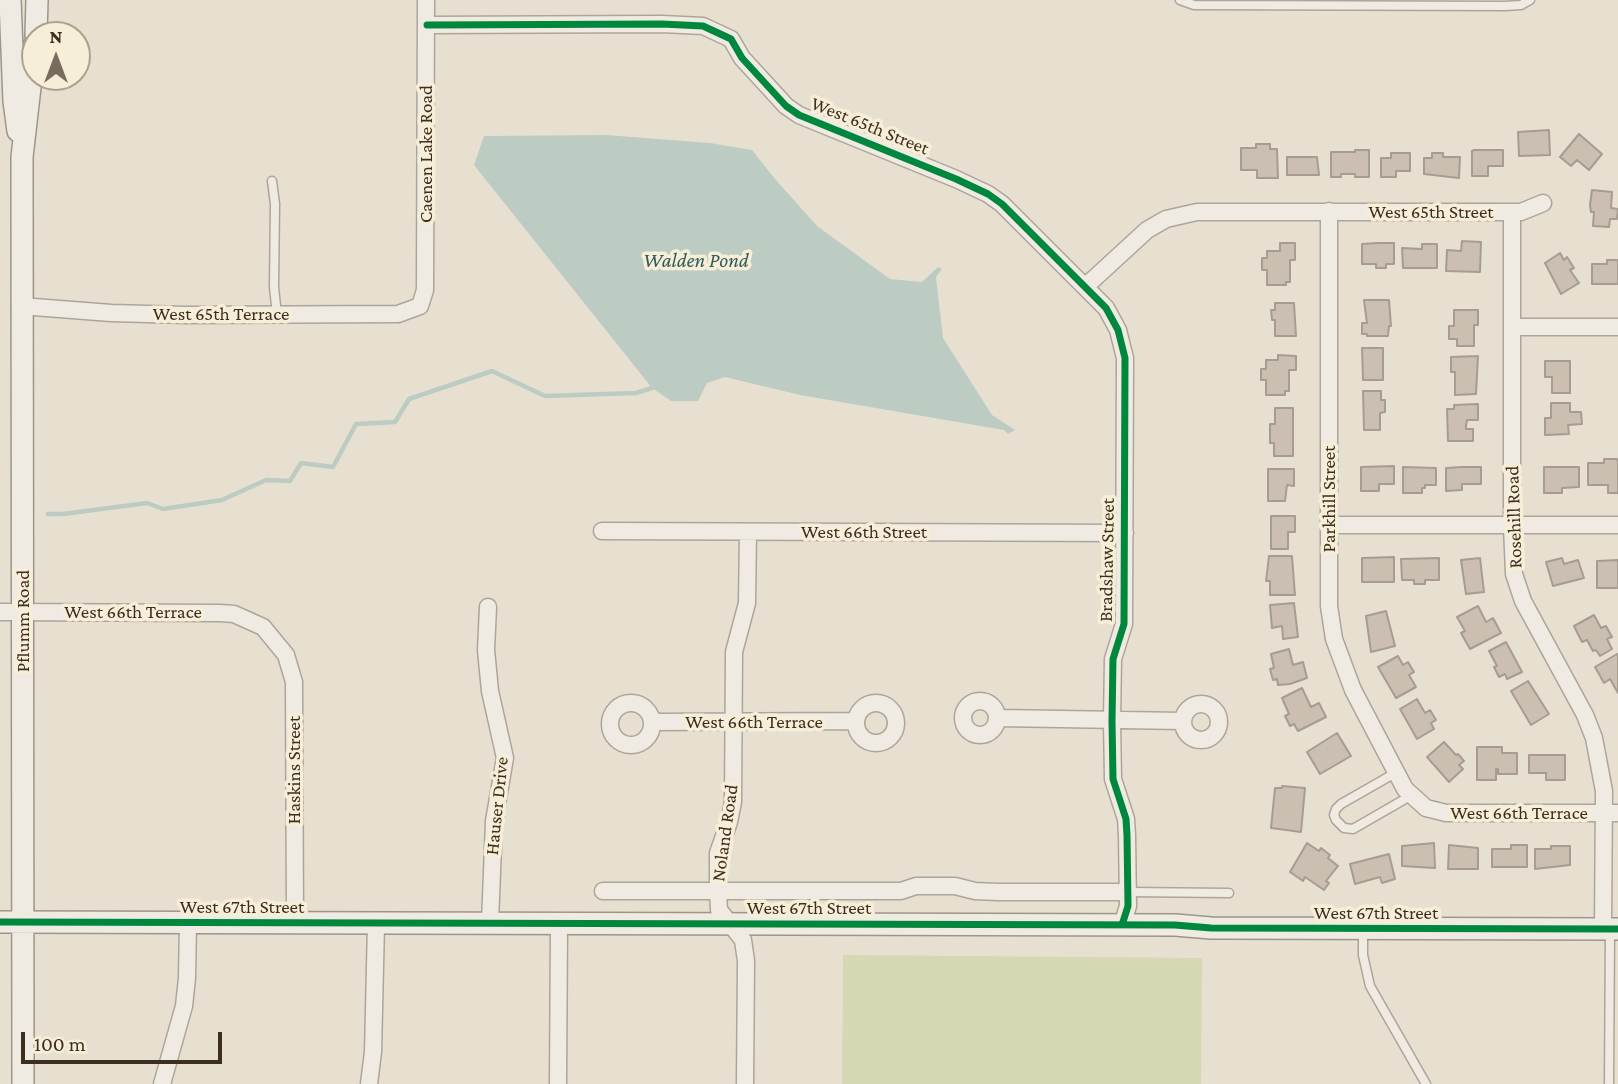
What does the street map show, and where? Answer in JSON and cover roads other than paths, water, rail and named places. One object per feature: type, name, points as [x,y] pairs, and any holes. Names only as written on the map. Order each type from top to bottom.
[{"type":"street","name":"Pflumm Road","points":[[10,0],[8,101],[22,157]]},
{"type":"street","points":[[36,21],[37,0]]},
{"type":"street","name":"Caenen Lake Road","points":[[421,306],[425,290],[426,0]]},
{"type":"street","name":"West 65th Street","points":[[427,25],[721,25],[742,58],[786,106],[799,115],[988,194],[1002,204],[1086,286],[1147,230],[1166,219],[1197,212],[1521,212],[1543,203]]},
{"type":"street","name":"Pflumm Road","points":[[23,1084],[24,612],[21,306],[22,157],[30,91]]},
{"type":"street","name":"Parkhill Street","points":[[1329,211],[1329,606],[1334,639],[1353,690],[1397,772]]},
{"type":"street","name":"Rosehill Road","points":[[1512,212],[1514,574],[1523,601],[1585,715],[1594,738],[1611,813],[1610,929]]},
{"type":"street","name":"Bradshaw Street","points":[[1086,286],[1106,308],[1118,330],[1125,358],[1124,624],[1113,659],[1112,721],[1113,779],[1126,819],[1128,905],[1122,925]]},
{"type":"street","name":"West 65th Terrace","points":[[21,306],[111,313],[277,315],[398,314],[421,306]]},
{"type":"street","points":[[1512,327],[1618,327]]},
{"type":"street","points":[[1329,525],[1618,525]]},
{"type":"street","name":"West 66th Street","points":[[602,531],[1125,533]]},
{"type":"street","name":"Noland Road","points":[[745,1084],[746,961],[743,940],[719,910],[718,853],[733,802],[734,652],[747,603],[748,533]]},
{"type":"street","name":"Hauser Drive","points":[[488,607],[486,650],[490,691],[505,758],[494,821],[490,923]]},
{"type":"street","name":"West 66th Terrace","points":[[0,612],[220,613],[250,620],[262,627]]},
{"type":"street","name":"Haskins Street","points":[[262,627],[286,655],[294,682],[295,923]]},
{"type":"street","points":[[998,718],[1183,721]]},
{"type":"street","name":"West 66th Terrace","points":[[652,722],[733,724],[855,721]]},
{"type":"street","name":"West 66th Terrace","points":[[1397,772],[1405,789],[1426,808],[1446,813],[1611,813]]},
{"type":"street","name":"West 67th Street","points":[[603,891],[901,891],[916,886],[955,886],[975,891],[998,892],[1128,892]]},
{"type":"street","name":"West 67th Street","points":[[0,922],[1610,929]]},
{"type":"street","points":[[162,1084],[184,1006],[188,923]]},
{"type":"street","points":[[369,1084],[373,1052],[376,924]]},
{"type":"street","points":[[558,1084],[559,924]]},
{"type":"lane","points":[[1180,0],[1194,5],[1505,6],[1521,5],[1530,0]]},
{"type":"lane","points":[[272,181],[275,204],[274,287],[277,315]]},
{"type":"lane","points":[[1397,772],[1341,804],[1334,815],[1336,820],[1344,828],[1353,829],[1412,795]]},
{"type":"lane","points":[[1128,892],[1229,893]]},
{"type":"lane","points":[[1363,929],[1363,956],[1370,986],[1426,1084]]},
{"type":"lane","points":[[1609,1084],[1610,929]]},
{"type":"water","name":"Walden Pond","points":[[606,135],[710,143],[752,150],[817,226],[890,279],[922,282],[938,267],[942,269],[936,277],[943,338],[992,415],[1015,430],[1008,434],[1004,430],[800,395],[725,377],[707,383],[698,401],[671,401],[652,388],[474,165],[484,136]]},
{"type":"waterway","points":[[48,514],[147,503],[163,509],[222,500],[266,480],[290,481],[301,463],[333,467],[356,424],[395,422],[409,399],[492,371],[545,396],[636,393],[652,388]]}]
